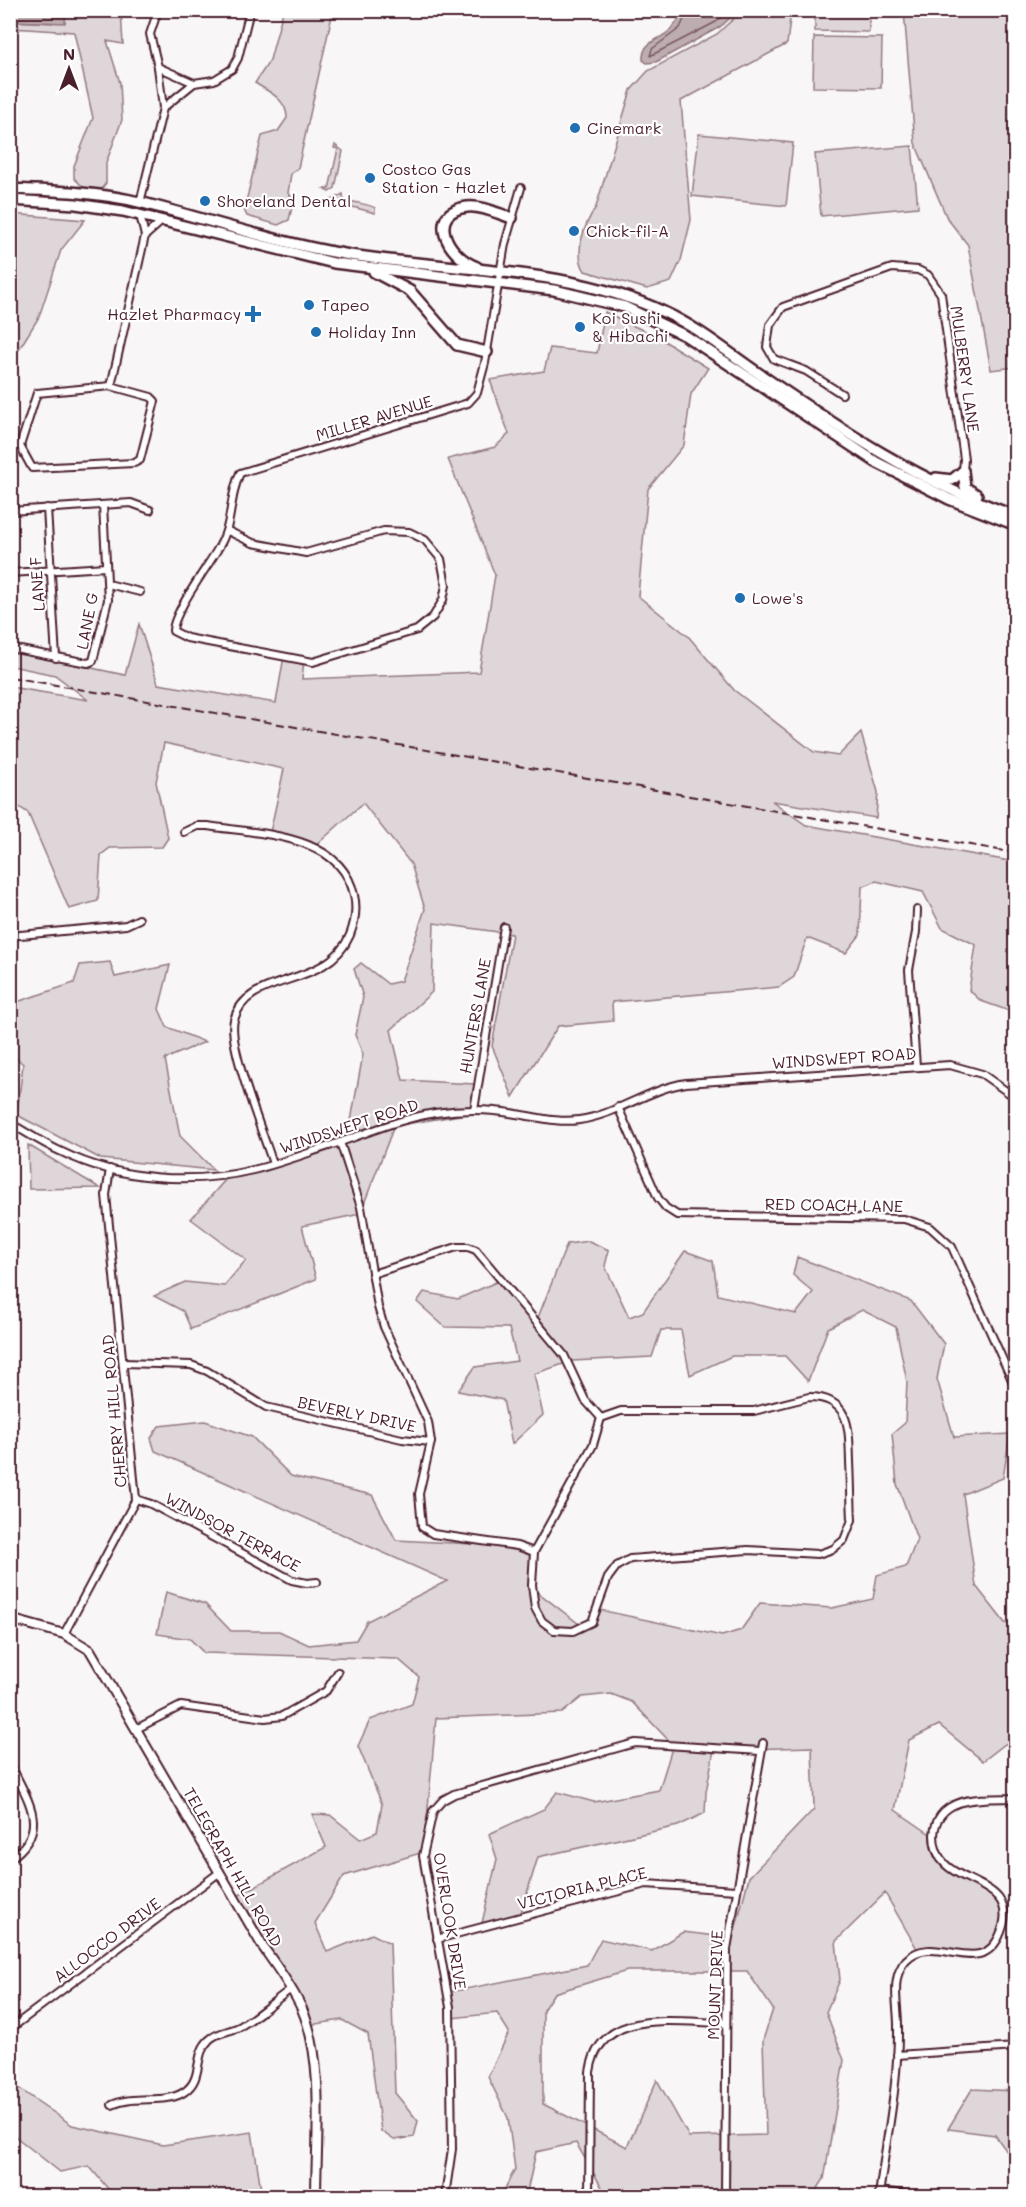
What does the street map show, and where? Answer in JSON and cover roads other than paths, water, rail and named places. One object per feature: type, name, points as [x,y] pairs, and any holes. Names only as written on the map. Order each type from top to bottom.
[{"type":"highway","points":[[10,189],[87,193],[140,203],[332,251],[402,263],[557,278],[600,287],[668,314],[696,330],[789,394],[920,474],[1016,516]]},
{"type":"highway","points":[[10,200],[76,204],[140,215],[300,256],[363,268],[554,290],[603,301],[664,324],[876,462],[949,499],[1016,525]]},
{"type":"highway","points":[[488,271],[464,262],[449,248],[444,235],[446,223],[453,212],[471,206],[512,218]]},
{"type":"highway","points":[[363,268],[410,291],[457,345],[487,352]]},
{"type":"highway","points":[[920,474],[952,480],[963,471]]},
{"type":"highway","points":[[963,471],[965,487],[999,510]]},
{"type":"street","points":[[140,203],[164,108],[150,34],[158,10]]},
{"type":"street","points":[[164,108],[194,83],[214,80],[232,69],[238,58],[250,10]]},
{"type":"street","points":[[158,67],[194,83]]},
{"type":"street","name":"MILLER AVENUE","points":[[228,531],[253,543],[306,553],[384,531],[402,530],[420,537],[441,559],[446,585],[439,610],[426,624],[411,632],[313,662],[187,638],[173,631],[177,615],[228,531],[230,508],[240,473],[472,401],[477,393],[487,352],[500,272],[521,188]]},
{"type":"street","points":[[111,386],[145,236],[140,215]]},
{"type":"street","points":[[145,236],[162,221]]},
{"type":"street","name":"MULBERRY LANE","points":[[842,394],[806,371],[774,359],[767,347],[770,325],[783,308],[892,268],[918,270],[928,275],[941,294],[964,459],[963,471]]},
{"type":"street","points":[[111,386],[151,397],[155,401],[140,460],[134,463],[32,468],[20,446],[37,393],[111,386]]},
{"type":"street","points":[[10,511],[131,503],[150,510]]},
{"type":"street","name":"LANE G","points":[[56,658],[88,663],[93,661],[107,607],[108,584],[103,505]]},
{"type":"street","name":"LANE F","points":[[46,508],[56,658]]},
{"type":"street","points":[[10,573],[106,567]]},
{"type":"street","name":"LANE G","points":[[108,584],[140,592]]},
{"type":"street","points":[[10,648],[56,658]]},
{"type":"street","points":[[184,832],[197,826],[208,826],[309,844],[336,861],[352,886],[355,904],[354,922],[348,939],[338,954],[327,964],[310,973],[252,994],[240,1005],[234,1019],[234,1043],[273,1164]]},
{"type":"street","points":[[916,1066],[909,970],[916,932],[917,910]]},
{"type":"street","points":[[10,936],[126,925],[140,919]]},
{"type":"street","name":"HUNTERS LANE","points":[[474,1110],[504,927]]},
{"type":"street","name":"WINDSWEPT ROAD","points":[[10,1123],[62,1152],[110,1168],[151,1176],[187,1178],[233,1174],[273,1164],[414,1118],[474,1110],[565,1121],[591,1118],[663,1088],[686,1083],[934,1065],[966,1068],[993,1080],[1016,1098]]},
{"type":"street","name":"RED COACH LANE","points":[[618,1107],[658,1198],[666,1208],[677,1215],[904,1219],[922,1223],[938,1232],[954,1252],[1016,1389]]},
{"type":"street","points":[[340,1142],[361,1207],[372,1274],[384,1327],[424,1412],[431,1442]]},
{"type":"street","name":"CHERRY HILL ROAD","points":[[64,1634],[136,1499],[106,1195],[110,1168]]},
{"type":"street","points":[[372,1274],[457,1247],[476,1250],[564,1355],[585,1400],[601,1418]]},
{"type":"street","name":"BEVERLY DRIVE","points":[[123,1363],[191,1365],[207,1371],[266,1407],[402,1439],[431,1442],[419,1494],[421,1522],[425,1530],[433,1534],[517,1546],[534,1552]]},
{"type":"street","points":[[809,1397],[830,1401],[843,1413],[849,1429],[852,1520],[848,1533],[839,1545],[818,1554],[748,1550],[630,1559],[612,1572],[592,1622],[582,1629],[568,1632],[554,1630],[538,1616],[532,1585],[534,1552],[593,1444],[601,1418],[621,1411],[754,1412],[809,1397]]},
{"type":"street","name":"WINDSOR TERRACE","points":[[136,1499],[151,1504],[291,1580],[307,1584],[317,1582]]},
{"type":"street","points":[[1016,1532],[1016,1548]]},
{"type":"street","name":"TELEGRAPH HILL ROAD","points":[[10,1620],[64,1634],[90,1650],[138,1728],[263,1947],[291,1989],[306,2022],[314,2058],[316,2196]]},
{"type":"street","points":[[138,1728],[181,1706],[265,1718],[282,1716],[326,1691],[338,1672]]},
{"type":"street","name":"OVERLOOK DRIVE","points":[[446,2196],[452,2149],[451,2023],[448,1991],[423,1850],[433,1811],[449,1796],[635,1743],[760,1751]]},
{"type":"street","name":"MOUNT DRIVE","points":[[724,2196],[727,1949],[763,1743]]},
{"type":"street","points":[[10,1763],[35,1822],[29,1843],[10,1859]]},
{"type":"street","points":[[921,2196],[879,2194],[897,2055],[896,1982],[906,1960],[921,1951],[934,1949],[963,1956],[976,1955],[994,1944],[1003,1926],[1003,1912],[996,1896],[984,1885],[947,1866],[939,1856],[934,1842],[937,1824],[948,1809],[959,1802],[1016,1798]]},
{"type":"street","name":"ALLOCCO DRIVE","points":[[10,2029],[220,1872]]},
{"type":"street","name":"VICTORIA PLACE","points":[[437,1939],[646,1884],[736,1890]]},
{"type":"street","points":[[112,2105],[127,2098],[168,2098],[182,2094],[194,2081],[201,2051],[208,2040],[241,2026],[291,1989]]},
{"type":"street","points":[[589,2196],[590,2072],[593,2057],[600,2044],[613,2032],[631,2024],[726,2024]]},
{"type":"street","points":[[897,2055],[1016,2047]]},
{"type":"water","points":[[10,11],[66,11],[65,23],[11,21]]},
{"type":"water","points":[[683,11],[738,11],[720,27],[656,62],[647,63],[643,60],[645,49],[670,30]]},
{"type":"railway","points":[[10,677],[1016,853]]},
{"type":"place","name":"Cinemark","points":[[575,128]]},
{"type":"place","name":"Costco Gas Station - Hazlet","points":[[370,178]]},
{"type":"place","name":"Shoreland Dental","points":[[205,201]]},
{"type":"place","name":"Chick-fil-A","points":[[574,231]]},
{"type":"place","name":"Tapeo","points":[[309,305]]},
{"type":"place","name":"Hazlet Pharmacy","points":[[253,314]]},
{"type":"place","name":"Koi Sushi & Hibachi","points":[[580,327]]},
{"type":"place","name":"Holiday Inn","points":[[316,332]]},
{"type":"place","name":"Lowe's","points":[[740,598]]}]
